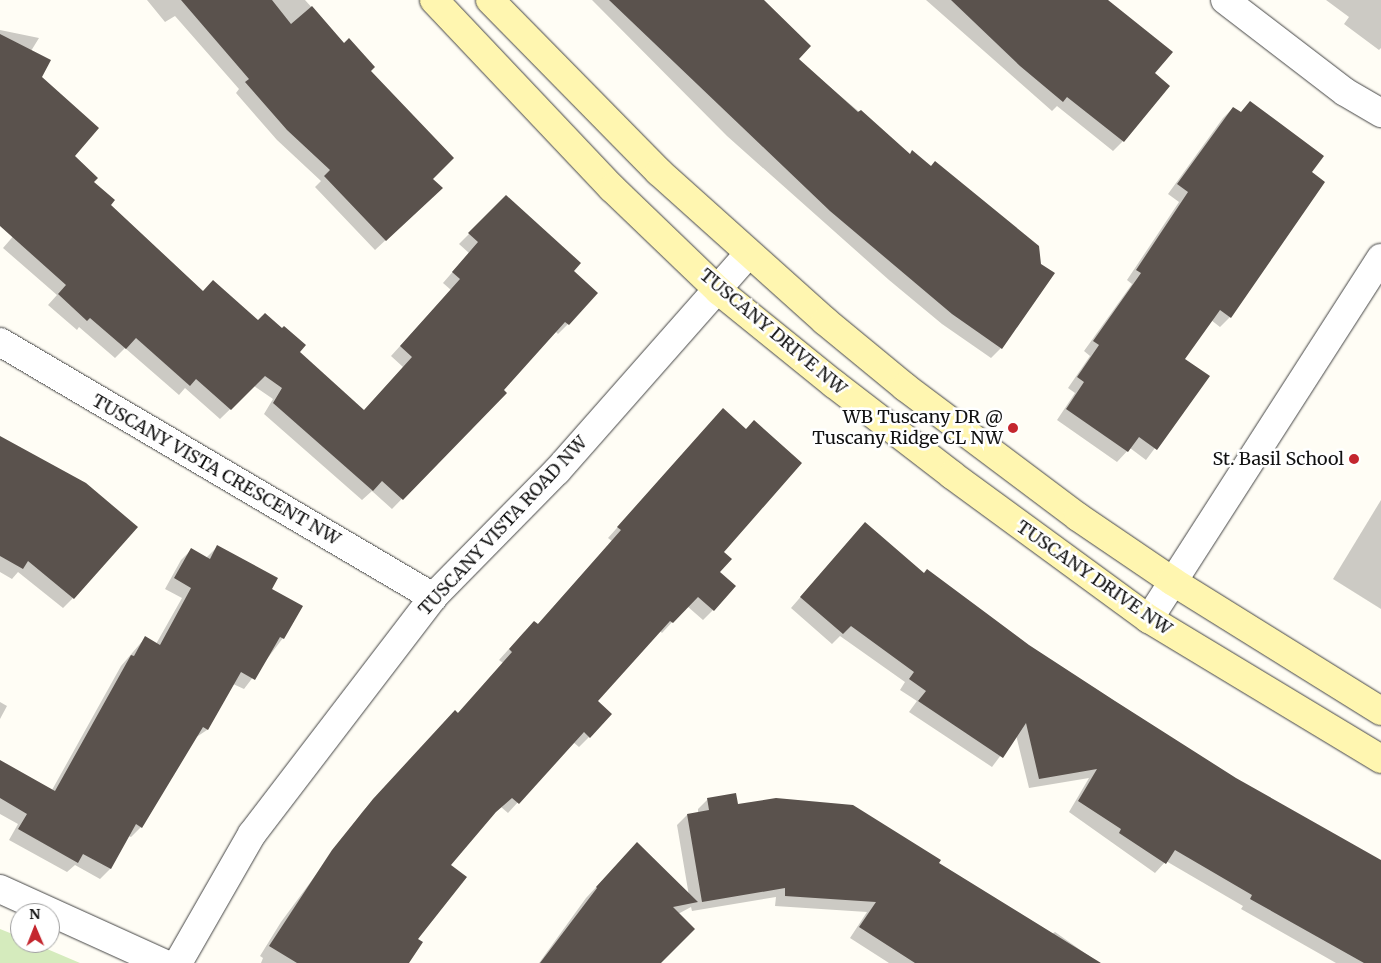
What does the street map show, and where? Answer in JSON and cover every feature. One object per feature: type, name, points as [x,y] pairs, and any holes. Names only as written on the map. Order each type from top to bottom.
[{"type":"street","name":"TUSCANY DRIVE NW","points":[[434,0],[605,181],[719,291],[944,469],[1149,619],[1381,759]]},
{"type":"street","points":[[490,0],[659,172],[748,254],[840,333],[971,438],[1172,581],[1381,711]]},
{"type":"street","points":[[1225,0],[1345,92],[1381,112]]},
{"type":"street","name":"TUSCANY VISTA ROAD NW","points":[[178,963],[252,834],[433,597],[557,471],[719,291],[748,254]]},
{"type":"street","points":[[1149,619],[1381,258]]},
{"type":"street","name":"TUSCANY VISTA CRESCENT NW","points":[[0,342],[433,597]]},
{"type":"street","points":[[0,889],[163,963]]},
{"type":"green space","points":[[0,929],[10,933],[10,953],[56,953],[80,963],[0,963]]},
{"type":"building","points":[[181,0],[272,0],[291,24],[312,6],[344,43],[349,38],[375,67],[371,71],[454,158],[433,179],[443,188],[386,241],[324,176],[330,170],[287,130],[245,82],[249,79]]},
{"type":"building","points":[[609,0],[764,0],[811,46],[799,59],[858,112],[861,110],[910,154],[912,150],[931,166],[935,161],[1039,246],[1041,264],[1055,273],[1002,349],[952,314],[830,211]]},
{"type":"building","points":[[951,0],[1108,0],[1173,52],[1155,73],[1170,86],[1124,142],[1067,97],[1063,102],[1020,66]]},
{"type":"building","points":[[0,34],[51,60],[42,77],[99,128],[75,156],[98,178],[94,182],[115,200],[111,205],[203,291],[213,280],[258,320],[265,313],[282,328],[284,326],[306,345],[300,352],[364,410],[412,357],[400,346],[460,279],[452,272],[478,242],[468,233],[506,195],[581,263],[574,271],[598,293],[569,325],[565,322],[504,390],[507,393],[403,500],[382,481],[373,491],[273,403],[282,388],[265,376],[231,410],[196,379],[190,386],[136,338],[126,349],[90,318],[87,321],[58,294],[66,285],[0,226]]},
{"type":"building","points":[[1250,101],[1324,156],[1312,172],[1325,182],[1231,318],[1220,310],[1185,359],[1210,376],[1157,450],[1139,437],[1128,452],[1066,409],[1084,382],[1077,377],[1099,345],[1093,341],[1141,273],[1136,270],[1188,192],[1177,184],[1233,107],[1241,112]]},
{"type":"building","points":[[723,408],[746,429],[754,420],[802,463],[724,552],[732,559],[720,572],[736,586],[714,611],[698,597],[673,623],[670,621],[598,701],[612,714],[590,738],[584,732],[519,804],[512,798],[496,812],[451,865],[467,877],[418,939],[423,942],[409,963],[297,963],[269,946],[332,850],[373,799],[455,710],[458,713],[512,652],[509,649],[534,621],[538,624],[621,530],[617,527]]},
{"type":"building","points":[[0,436],[86,483],[138,527],[74,599],[28,561],[23,569],[0,556]]},
{"type":"building","points":[[865,522],[924,573],[927,569],[1029,645],[1236,778],[1381,860],[1381,963],[1364,963],[1250,899],[1252,895],[1175,850],[1166,864],[1119,833],[1121,829],[1078,801],[1097,769],[1039,779],[1026,723],[1003,758],[918,701],[926,691],[909,679],[914,672],[851,626],[843,634],[800,597]]},
{"type":"building","points":[[217,545],[278,578],[272,589],[303,606],[284,639],[280,637],[255,680],[241,672],[208,730],[203,727],[142,828],[136,824],[111,869],[83,854],[78,863],[18,829],[27,814],[0,798],[0,760],[55,791],[131,655],[134,656],[145,636],[160,645],[191,588],[174,578],[191,548],[210,559]]},
{"type":"building","points":[[736,793],[738,804],[776,798],[853,805],[941,860],[939,863],[1101,963],[915,963],[859,927],[876,902],[785,896],[785,888],[702,902],[687,814],[709,810],[707,798]]},
{"type":"building","points":[[637,842],[698,902],[673,907],[695,929],[661,963],[540,963],[596,887]]},
{"type":"place","name":"WB Tuscany DR @ Tuscany Ridge CL NW","points":[[1013,428]]},
{"type":"place","name":"St. Basil School","points":[[1354,459]]}]
